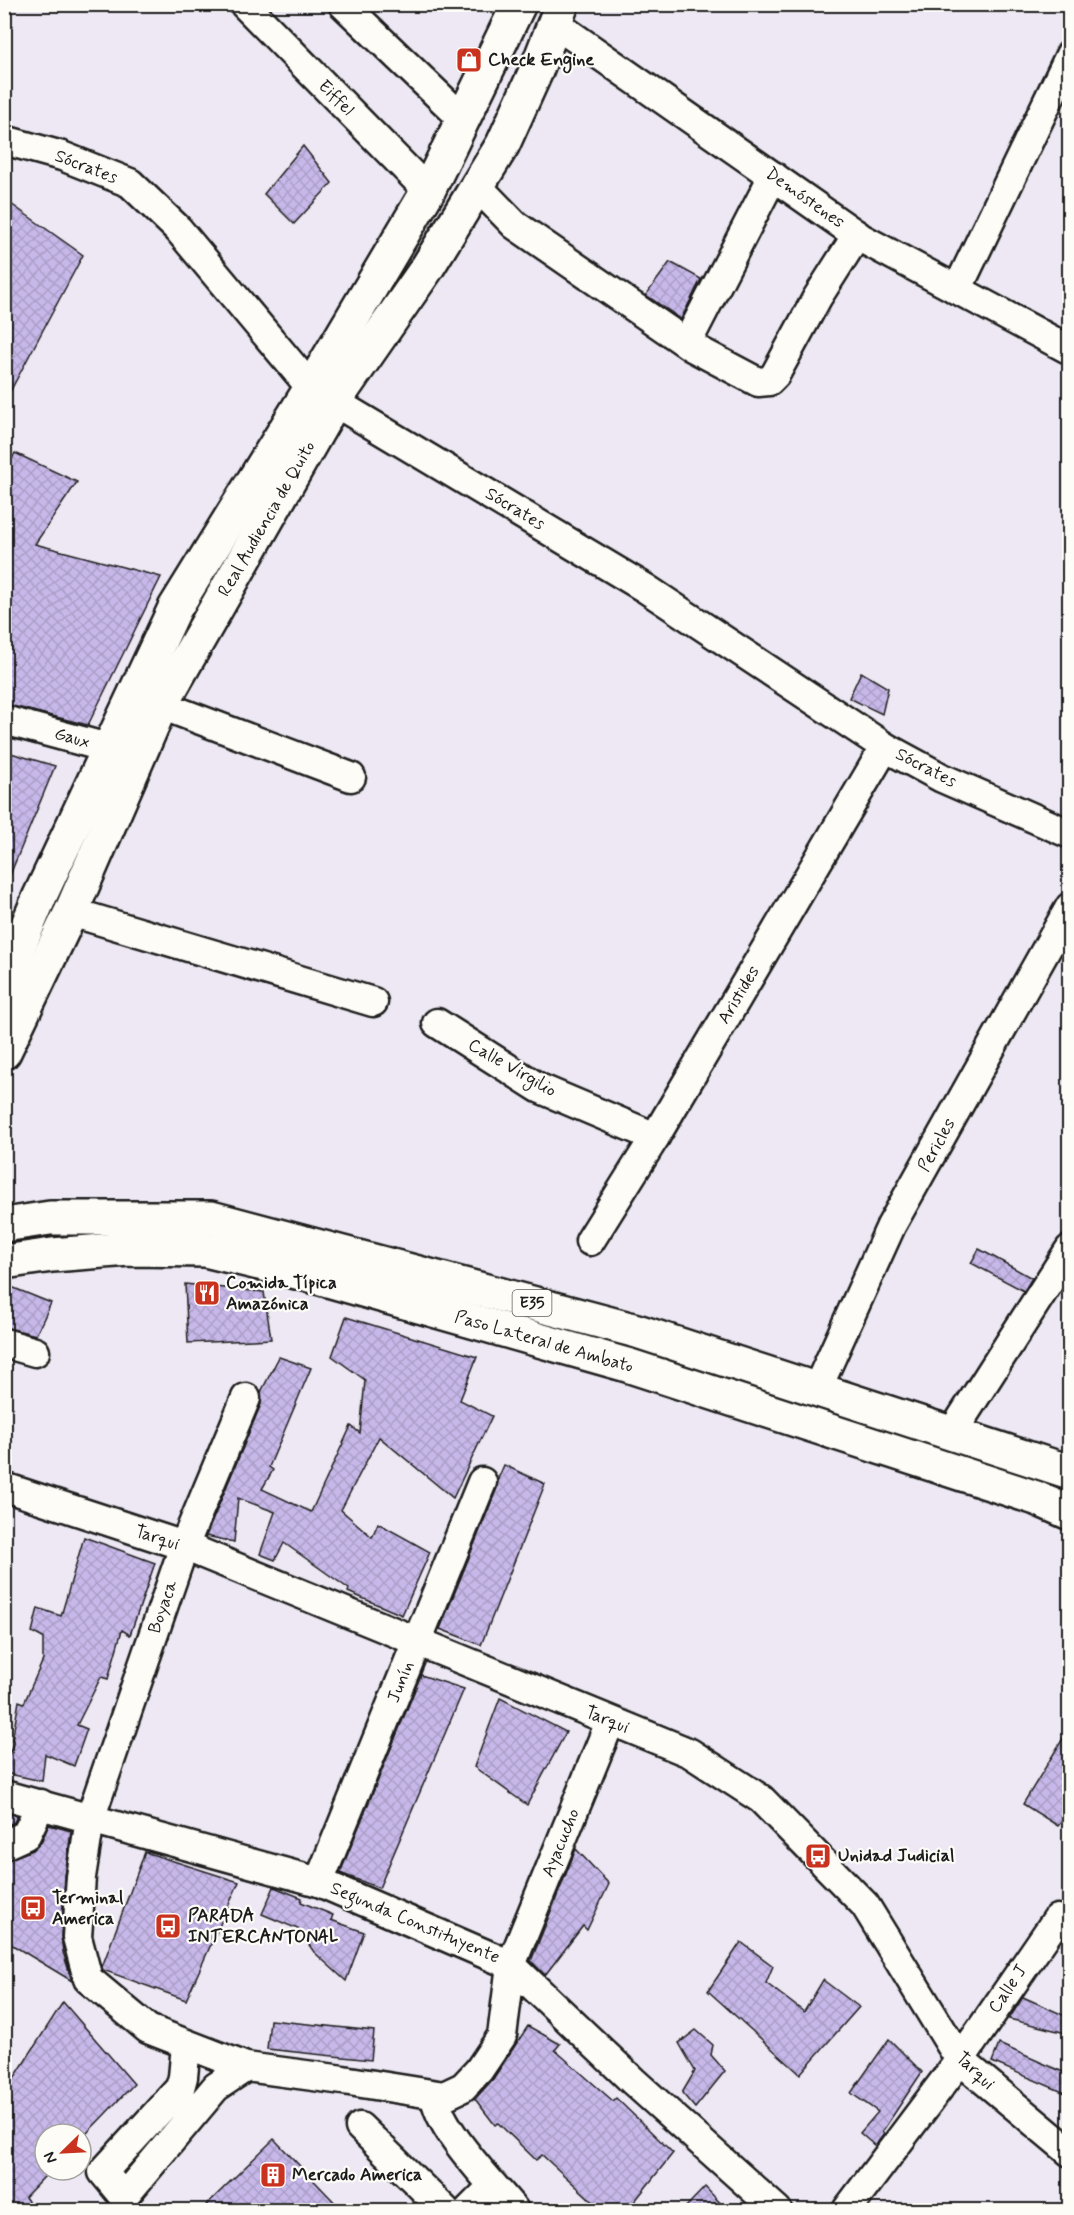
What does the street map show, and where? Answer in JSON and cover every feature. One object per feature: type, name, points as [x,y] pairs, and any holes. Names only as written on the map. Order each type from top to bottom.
[{"type":"main road","name":"Real Audiencia de Quito","points":[[8,1032],[71,912],[125,753],[148,700],[323,395],[464,120],[519,4]]},
{"type":"main road","name":"Real Audiencia de Quito","points":[[323,395],[427,268],[478,187],[503,144],[536,71],[558,14]]},
{"type":"main road","name":"Real Audiencia de Quito","points":[[4,981],[40,896],[125,753]]},
{"type":"main road","name":"Paso Lateral de Ambato","points":[[4,1225],[50,1218],[212,1218],[637,1331],[1070,1473]]},
{"type":"main road","name":"Paso Lateral de Ambato","points":[[4,1262],[51,1255],[129,1249],[205,1250],[317,1277],[627,1365],[1036,1498],[1070,1514]]},
{"type":"street","name":"Eiffel","points":[[244,4],[428,191]]},
{"type":"street","points":[[343,4],[464,120]]},
{"type":"street","name":"Demóstenes","points":[[558,14],[773,176],[857,235],[1070,350]]},
{"type":"street","points":[[957,290],[1070,55]]},
{"type":"street","name":"Sócrates","points":[[4,140],[62,156],[130,183],[178,229],[323,395],[645,588],[885,747],[942,778],[1070,834]]},
{"type":"street","points":[[687,343],[773,176]]},
{"type":"street","points":[[478,187],[515,225],[687,343],[758,382],[769,381],[775,375],[817,298],[857,235]]},
{"type":"street","points":[[148,700],[351,777]]},
{"type":"street","name":"Gaux","points":[[4,720],[125,753]]},
{"type":"street","name":"Aristides","points":[[590,1241],[655,1137],[885,747]]},
{"type":"street","name":"Pericles","points":[[817,1389],[891,1226],[1070,907]]},
{"type":"street","points":[[71,912],[373,1002]]},
{"type":"street","name":"Calle Virgilio","points":[[437,1023],[539,1088],[655,1137]]},
{"type":"street","points":[[952,1433],[1070,1249]]},
{"type":"street","points":[[4,1343],[35,1352]]},
{"type":"street","name":"Boyaca","points":[[246,1398],[184,1546],[90,1819],[81,1877],[77,1937],[88,1979],[148,2030],[246,2067],[435,2095]]},
{"type":"street","name":"Junín","points":[[319,1882],[482,1482]]},
{"type":"street","name":"Tarqui","points":[[4,1487],[184,1546],[690,1753],[761,1799],[865,1905],[960,2060],[1070,2152]]},
{"type":"street","name":"Ayacucho","points":[[435,2095],[444,2096],[463,2086],[479,2070],[502,2036],[511,1965],[610,1722]]},
{"type":"street","name":"Segunda Constituyente","points":[[4,1795],[319,1882],[511,1965],[633,2081],[777,2211]]},
{"type":"street","points":[[4,1845],[26,1834],[41,1804]]},
{"type":"street","name":"Calle J","points":[[847,2211],[960,2060],[1057,1919]]},
{"type":"street","points":[[186,2045],[180,2088],[103,2172],[122,2195],[127,2193],[216,2087],[246,2067]]},
{"type":"street","points":[[435,2095],[436,2107],[450,2130],[514,2211]]},
{"type":"street","points":[[360,2127],[444,2211]]},
{"type":"street","points":[[469,2211],[493,2186]]},
{"type":"building","points":[[303,146],[332,183],[294,224],[264,194]]},
{"type":"building","points":[[4,199],[83,255],[4,403]]},
{"type":"building","points":[[670,262],[701,279],[681,319],[646,295]]},
{"type":"building","points":[[15,453],[77,482],[35,544],[161,577],[88,725],[4,704],[4,475]]},
{"type":"building","points":[[861,672],[888,688],[882,714],[849,698]]},
{"type":"building","points":[[4,751],[55,766],[5,887],[4,887]]},
{"type":"building","points":[[979,1249],[1032,1278],[1024,1291],[971,1263]]},
{"type":"building","points":[[4,1284],[51,1303],[36,1335],[4,1327]]},
{"type":"building","points":[[185,1284],[264,1292],[271,1339],[188,1343]]},
{"type":"building","points":[[346,1317],[477,1357],[460,1400],[492,1416],[453,1498],[379,1437],[341,1510],[372,1537],[378,1523],[430,1552],[402,1615],[348,1592],[349,1589],[284,1543],[275,1560],[260,1554],[275,1512],[238,1498],[234,1542],[206,1536],[261,1404],[261,1392],[279,1357],[311,1368],[269,1467],[273,1470],[262,1489],[311,1512],[351,1426],[360,1433],[365,1380],[332,1356]]},
{"type":"building","points":[[504,1465],[545,1484],[481,1645],[440,1629],[497,1488]]},
{"type":"building","points":[[84,1537],[155,1563],[130,1635],[122,1630],[108,1679],[101,1677],[77,1725],[87,1729],[74,1766],[45,1754],[42,1781],[4,1773],[14,1741],[12,1740],[19,1701],[24,1703],[43,1660],[43,1638],[32,1632],[38,1608],[61,1616]]},
{"type":"building","points":[[421,1675],[464,1689],[379,1888],[340,1873]]},
{"type":"building","points":[[500,1698],[566,1732],[527,1805],[474,1767]]},
{"type":"building","points":[[1070,1727],[1070,1811],[1058,1826],[1023,1804]]},
{"type":"building","points":[[4,1812],[17,1816],[14,1822],[4,1827]]},
{"type":"building","name":"Terminal America","points":[[49,1825],[71,1831],[61,1936],[63,1952],[72,1981],[4,1940],[4,1861],[33,1850],[41,1842]]},
{"type":"building","points":[[576,1849],[609,1884],[587,1930],[583,1926],[545,1975],[531,1961]]},
{"type":"building","name":"PARADA INTERCANTONAL","points":[[145,1852],[239,1882],[186,2000],[103,1970],[102,1967]]},
{"type":"building","points":[[274,1887],[302,1898],[301,1902],[333,1915],[331,1920],[364,1932],[346,1981],[314,1952],[298,1929],[262,1914]]},
{"type":"building","points":[[741,1942],[773,1966],[766,1983],[804,2012],[823,1980],[859,2007],[800,2074],[708,1991]]},
{"type":"building","points":[[1023,1997],[1070,2018],[1070,2034],[1009,2019]]},
{"type":"building","points":[[63,2002],[134,2084],[93,2127],[93,2122],[33,2122],[33,2182],[39,2182],[25,2197],[35,2211],[4,2211],[4,2094]]},
{"type":"building","points":[[270,2020],[374,2031],[371,2060],[267,2049]]},
{"type":"building","points":[[528,2026],[560,2044],[555,2050],[613,2101],[616,2098],[673,2153],[627,2211],[603,2211],[542,2155],[536,2160],[498,2123],[495,2125],[475,2099],[493,2079]]},
{"type":"building","points":[[696,2030],[713,2045],[711,2055],[725,2071],[695,2108],[682,2093],[695,2071],[679,2043]]},
{"type":"building","points":[[889,2039],[922,2072],[875,2146],[860,2133],[878,2112],[851,2093]]},
{"type":"building","points":[[999,2044],[1070,2075],[1070,2095],[992,2062]]},
{"type":"building","name":"Mercado America","points":[[274,2139],[343,2211],[200,2211]]},
{"type":"building","points":[[705,2187],[728,2211],[682,2211]]},
{"type":"place","name":"Check Engine","points":[[469,60]]},
{"type":"place","name":"Comida Típica Amazónica","points":[[207,1293]]},
{"type":"place","name":"Unidad Judicial","points":[[818,1856]]},
{"type":"place","name":"Terminal America","points":[[33,1908]]},
{"type":"place","name":"PARADA INTERCANTONAL","points":[[168,1926]]},
{"type":"place","name":"Mercado America","points":[[273,2175]]}]
